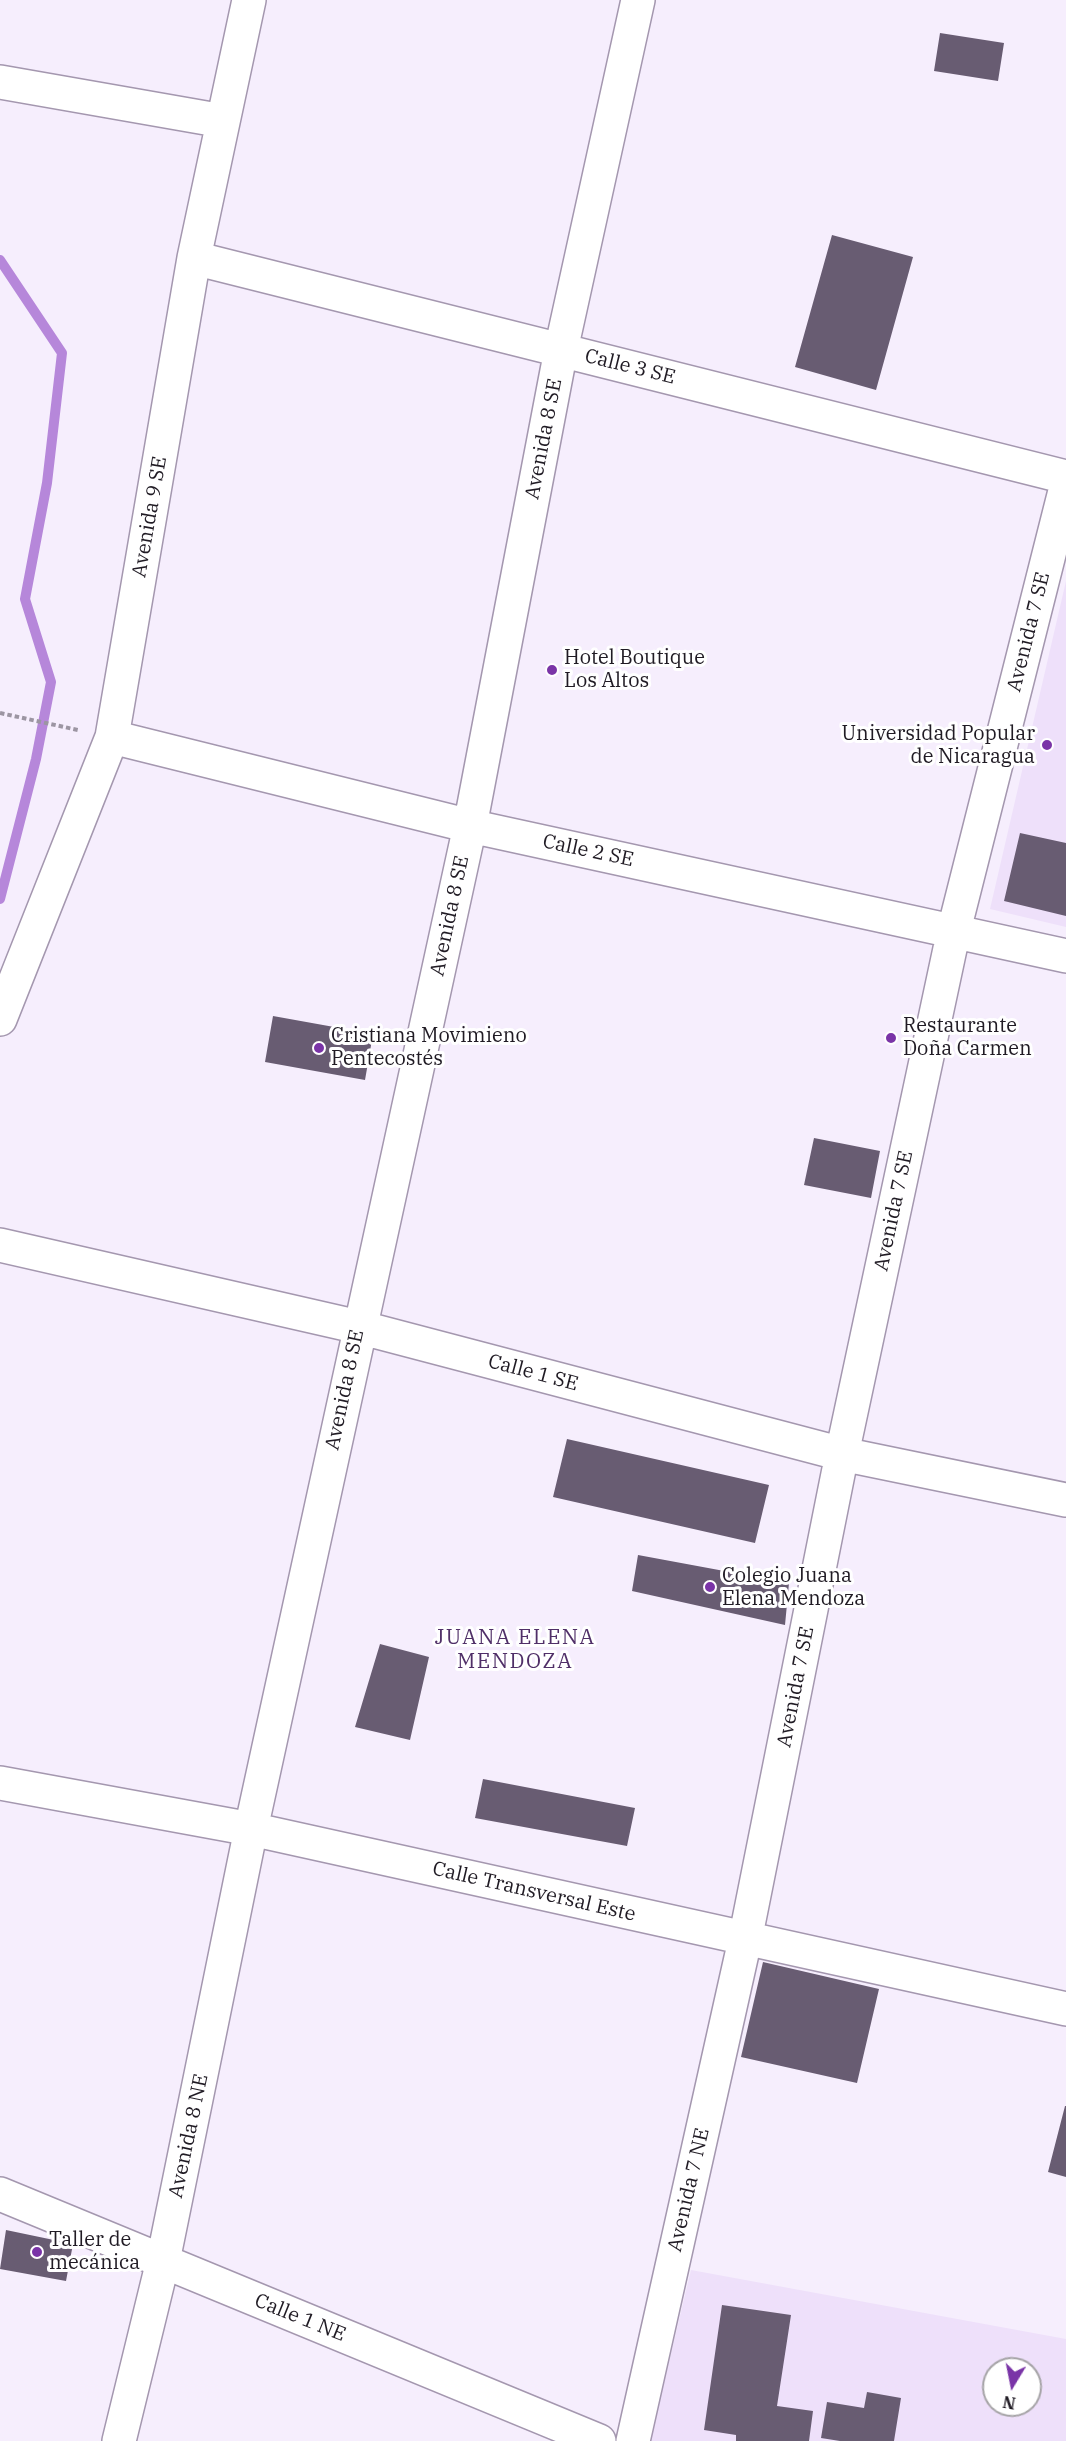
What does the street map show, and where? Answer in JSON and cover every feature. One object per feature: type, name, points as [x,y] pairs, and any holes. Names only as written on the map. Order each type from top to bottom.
[{"type":"street","name":"Avenida 9 SE","points":[[0,1019],[112,737],[194,258],[249,0]]},
{"type":"street","name":"Avenida 8 SE","points":[[251,1829],[470,826],[561,350],[638,0]]},
{"type":"street","points":[[0,82],[223,121]]},
{"type":"street","name":"Calle 3 SE","points":[[194,258],[1066,477]]},
{"type":"street","name":"Avenida 7 SE","points":[[745,1940],[842,1454],[954,930],[1066,487]]},
{"type":"street","name":"Calle 2 SE","points":[[112,737],[470,826],[1066,956]]},
{"type":"street","name":"Calle 1 SE","points":[[0,1245],[359,1328],[842,1454],[1066,1500]]},
{"type":"street","name":"Calle Transversal Este","points":[[0,1783],[251,1829],[745,1940],[1066,2009]]},
{"type":"street","name":"Avenida 8 NE","points":[[119,2441],[163,2261],[251,1829]]},
{"type":"street","name":"Avenida 7 NE","points":[[633,2441],[745,1940]]},
{"type":"street","name":"Calle 1 NE","points":[[0,2194],[599,2441]]},
{"type":"path","points":[[0,713],[112,737]]},
{"type":"shaded area","name":"Universidad Popular de Nicaragua","points":[[1066,581],[1066,927],[990,909]]},
{"type":"shaded area","points":[[691,2270],[1066,2339],[1066,2441],[650,2441]]},
{"type":"building","points":[[940,33],[1004,43],[998,81],[934,71]]},
{"type":"building","points":[[832,235],[913,257],[876,390],[795,367]]},
{"type":"building","points":[[1020,833],[1066,843],[1066,916],[1004,901]]},
{"type":"building","name":"Cristiana Movimieno Pentecostés","points":[[273,1016],[373,1034],[365,1080],[265,1062]]},
{"type":"building","points":[[814,1138],[880,1151],[871,1198],[804,1185]]},
{"type":"building","points":[[567,1439],[769,1485],[755,1543],[553,1497]]},
{"type":"building","name":"Colegio Juana Elena Mendoza","points":[[638,1555],[789,1583],[785,1625],[632,1591]]},
{"type":"building","points":[[380,1644],[429,1657],[410,1740],[355,1727]]},
{"type":"building","points":[[483,1779],[635,1808],[627,1846],[475,1818]]},
{"type":"building","points":[[763,1962],[879,1989],[857,2083],[741,2057]]},
{"type":"building","points":[[1066,2106],[1066,2177],[1048,2172]]},
{"type":"building","name":"Taller de mecánica","points":[[6,2230],[73,2244],[66,2281],[0,2269]]},
{"type":"building","points":[[722,2305],[791,2315],[777,2406],[813,2411],[809,2441],[736,2441],[736,2435],[704,2430]]},
{"type":"building","points":[[867,2392],[901,2398],[894,2441],[840,2441],[821,2438],[827,2402],[864,2408]]},
{"type":"waterway","points":[[0,260],[62,353],[47,483],[25,599],[51,682],[36,759],[0,899]]},
{"type":"place","name":"Hotel Boutique Los Altos","points":[[552,670]]},
{"type":"place","name":"Universidad Popular de Nicaragua","points":[[1047,745]]},
{"type":"place","name":"Restaurante Doña Carmen","points":[[891,1038]]},
{"type":"place","name":"Cristiana Movimieno Pentecostés","points":[[319,1048]]},
{"type":"place","name":"Colegio Juana Elena Mendoza","points":[[710,1587]]},
{"type":"place","name":"Taller de mecánica","points":[[37,2252]]},
{"type":"district","name":"JUANA ELENA MENDOZA","points":[[515,1650]]}]
